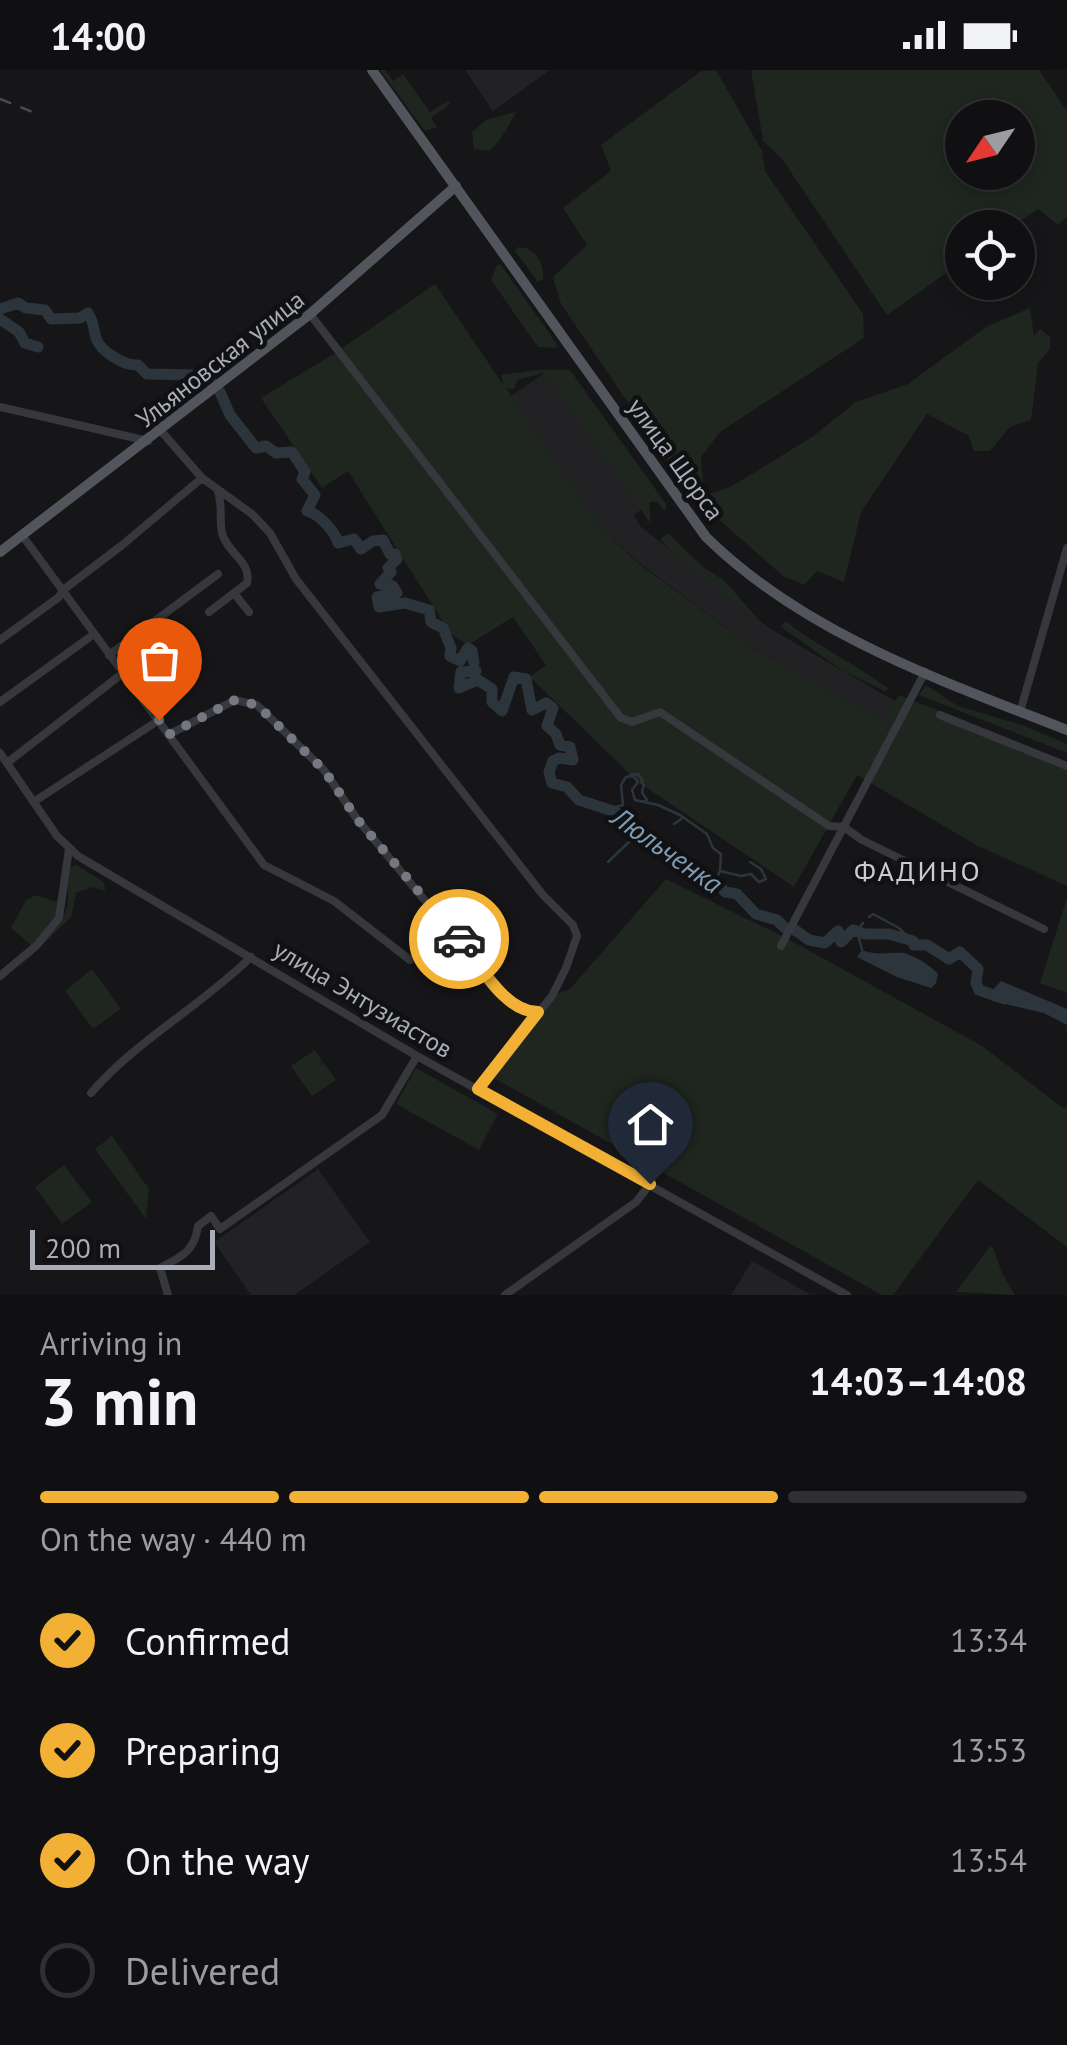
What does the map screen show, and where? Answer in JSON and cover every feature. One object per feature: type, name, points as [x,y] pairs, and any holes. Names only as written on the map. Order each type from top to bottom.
[{"type":"main road","name":"улица Щорса","points":[[372,70],[706,537],[736,567],[790,606],[844,636],[1067,730]]},
{"type":"main road","name":"Ульяновская улица","points":[[0,552],[310,314],[456,186]]},
{"type":"street","points":[[310,314],[621,718],[632,722],[660,712],[828,826],[844,826],[862,840],[1044,929]]},
{"type":"street","points":[[0,407],[148,442]]},
{"type":"street","points":[[161,431],[202,478],[252,514],[270,534],[296,579],[543,895],[573,925],[577,936],[552,996],[478,1089]]},
{"type":"street","points":[[0,640],[59,597],[62,590],[122,546],[202,478]]},
{"type":"street","points":[[210,612],[250,578],[248,569],[222,534],[218,492]]},
{"type":"street","points":[[22,536],[264,865],[334,900],[410,960]]},
{"type":"street","points":[[1020,712],[1067,548]]},
{"type":"street","points":[[109,655],[218,574]]},
{"type":"street","points":[[234,593],[249,612]]},
{"type":"street","points":[[0,702],[94,634]]},
{"type":"street","points":[[781,946],[925,672]]},
{"type":"street","points":[[7,763],[123,674]]},
{"type":"street","points":[[170,734],[235,700],[257,705],[324,770],[357,819],[502,992],[525,1012],[538,1012]]},
{"type":"street","points":[[940,715],[1067,766]]},
{"type":"street","points":[[35,802],[159,720]]},
{"type":"street","name":"улица Энтузиастов","points":[[0,753],[69,849],[417,1056],[848,1295]]},
{"type":"street","points":[[0,976],[36,945],[59,918],[69,849]]},
{"type":"street","points":[[90,1093],[110,1071],[251,957]]},
{"type":"street","points":[[168,1295],[160,1268],[184,1256],[197,1241],[198,1226],[210,1216],[220,1229],[382,1115],[417,1056]]},
{"type":"street","points":[[506,1295],[636,1202],[650,1184]]},
{"type":"shaded area","points":[[380,70],[385,70],[393,81],[403,74],[430,112],[448,101],[450,104],[431,118],[437,127],[425,131]]},
{"type":"shaded area","points":[[465,70],[550,70],[493,111]]},
{"type":"shaded area","points":[[716,70],[762,151],[765,171],[863,314],[864,338],[720,432],[701,457],[703,485],[688,491],[561,304],[553,277],[587,245],[563,208],[611,171],[601,145],[701,71]]},
{"type":"shaded area","points":[[751,70],[1039,70],[1067,111],[1067,217],[1058,225],[1038,209],[945,210],[945,274],[887,315],[782,159],[763,141]]},
{"type":"shaded area","points":[[516,112],[489,151],[474,149],[472,132],[486,120]]},
{"type":"shaded area","points":[[518,247],[538,257],[543,279],[538,282],[515,251]]},
{"type":"shaded area","points":[[497,265],[501,265],[557,344],[556,348],[538,347],[491,280]]},
{"type":"shaded area","points":[[435,284],[504,386],[501,375],[570,370],[666,504],[666,512],[657,502],[649,502],[651,524],[545,373],[517,380],[514,389],[506,388],[602,528],[638,563],[753,648],[883,720],[899,695],[1067,762],[1067,886],[978,846],[857,775],[794,887],[638,782],[530,677],[546,665],[513,617],[468,645],[450,633],[348,471],[322,488],[261,398]]},
{"type":"shaded area","points":[[1030,308],[1034,336],[1040,329],[1050,337],[1050,349],[1038,363],[1031,420],[1010,427],[990,451],[974,451],[968,435],[927,414],[861,512],[844,582],[817,571],[804,585],[783,576],[704,506],[708,495],[734,485],[812,437],[856,402],[908,384],[986,327]]},
{"type":"shaded area","points":[[546,372],[643,508],[634,515],[640,526],[769,628],[895,701],[884,721],[753,648],[638,562],[602,528],[511,396]]},
{"type":"shaded area","points":[[668,533],[703,567],[725,581],[764,626],[676,556],[660,539]]},
{"type":"shaded area","points":[[785,621],[888,688],[886,692],[842,670],[781,627]]},
{"type":"shaded area","points":[[926,685],[958,706],[1022,725],[1067,744],[1067,753],[919,695]]},
{"type":"shaded area","points":[[76,865],[104,882],[105,891],[91,887],[76,893],[71,917],[12,975],[63,919],[68,904],[68,869]]},
{"type":"shaded area","points":[[666,879],[790,940],[982,1046],[1063,1108],[1067,1107],[1067,1247],[978,1180],[893,1295],[882,1295],[490,1076],[557,994],[570,989]]},
{"type":"shaded area","points":[[36,895],[60,903],[54,922],[32,946],[11,928],[26,900]]},
{"type":"shaded area","points":[[1067,898],[1067,993],[1040,983]]},
{"type":"shaded area","points":[[862,950],[912,956],[938,974],[936,983],[931,988],[897,977],[857,957]]},
{"type":"shaded area","points":[[92,969],[121,1009],[93,1029],[65,991]]},
{"type":"shaded area","points":[[1001,981],[1067,1009],[1067,1025],[1044,1013],[993,1001],[992,991]]},
{"type":"shaded area","points":[[315,1050],[323,1062],[320,1065],[324,1063],[336,1080],[312,1096],[291,1066]]},
{"type":"shaded area","points":[[416,1068],[498,1114],[479,1150],[396,1104]]},
{"type":"shaded area","points":[[112,1136],[149,1189],[146,1219],[95,1149]]},
{"type":"shaded area","points":[[64,1165],[92,1202],[62,1224],[35,1187]]},
{"type":"shaded area","points":[[318,1169],[370,1242],[294,1295],[251,1295],[214,1242]]},
{"type":"shaded area","points":[[990,1246],[1015,1295],[956,1292]]},
{"type":"shaded area","points":[[752,1261],[787,1281],[811,1295],[731,1295]]},
{"type":"waterway","name":"Люльченка","points":[[0,309],[18,303],[45,310],[51,319],[80,318],[88,313],[98,343],[107,353],[138,365],[147,374],[197,375],[211,382]]},
{"type":"waterway","name":"Люльченка","points":[[0,319],[19,332],[25,343],[38,347]]},
{"type":"waterway","name":"Люльченка","points":[[220,392],[230,415],[256,448],[266,446],[276,453],[292,452],[305,472],[302,479],[315,495],[307,511],[326,524],[338,543],[354,539],[361,549],[383,540],[390,554],[395,554],[397,559],[388,568],[391,572],[380,584],[393,586],[397,593],[377,597],[379,607],[405,603],[429,610],[431,622],[443,628],[450,656],[460,661],[468,648],[474,663]]},
{"type":"waterway","name":"Люльченка","points":[[476,671],[461,672],[459,688],[478,680],[492,689],[492,702],[502,711],[514,677],[526,679],[532,710],[546,703],[553,708],[547,726],[560,745],[570,747],[573,760],[553,761],[549,772],[552,783],[567,787],[579,800],[616,812],[648,843],[725,892],[737,894],[756,914],[777,920],[785,928]]},
{"type":"waterway","points":[[630,775],[638,774],[643,781]]},
{"type":"waterway","points":[[611,825],[609,809],[623,805],[621,785],[626,777],[633,776],[638,782],[632,790],[635,800],[680,815],[707,834],[713,848],[721,854],[720,871]]},
{"type":"waterway","points":[[641,782],[647,800],[643,802]]},
{"type":"waterway","points":[[674,824],[681,819]]},
{"type":"waterway","points":[[634,839],[639,836]]},
{"type":"waterway","points":[[608,862],[631,840]]},
{"type":"waterway","points":[[714,884],[720,871],[751,874],[759,882],[766,879],[761,869],[750,862]]},
{"type":"waterway","points":[[869,917],[873,914],[899,928],[911,940]]},
{"type":"waterway","name":"Люльченка","points":[[862,950],[857,931],[863,923]]},
{"type":"waterway","name":"Люльченка","points":[[795,930],[809,940],[825,943],[838,931],[841,942],[853,930],[889,934],[913,941],[914,945],[927,945],[949,959],[960,952],[978,969],[979,990],[1005,999]]},
{"type":"railway","points":[[0,99],[35,113]]},
{"type":"way so far","points":[[159,720],[170,734],[235,700],[257,705],[324,770],[357,819],[459,939]]},
{"type":"district","name":"ФАДИНО","points":[[918,871]]},
{"type":"route","points":[[459,939],[502,992],[525,1012],[538,1012],[478,1089],[650,1184]]}]
